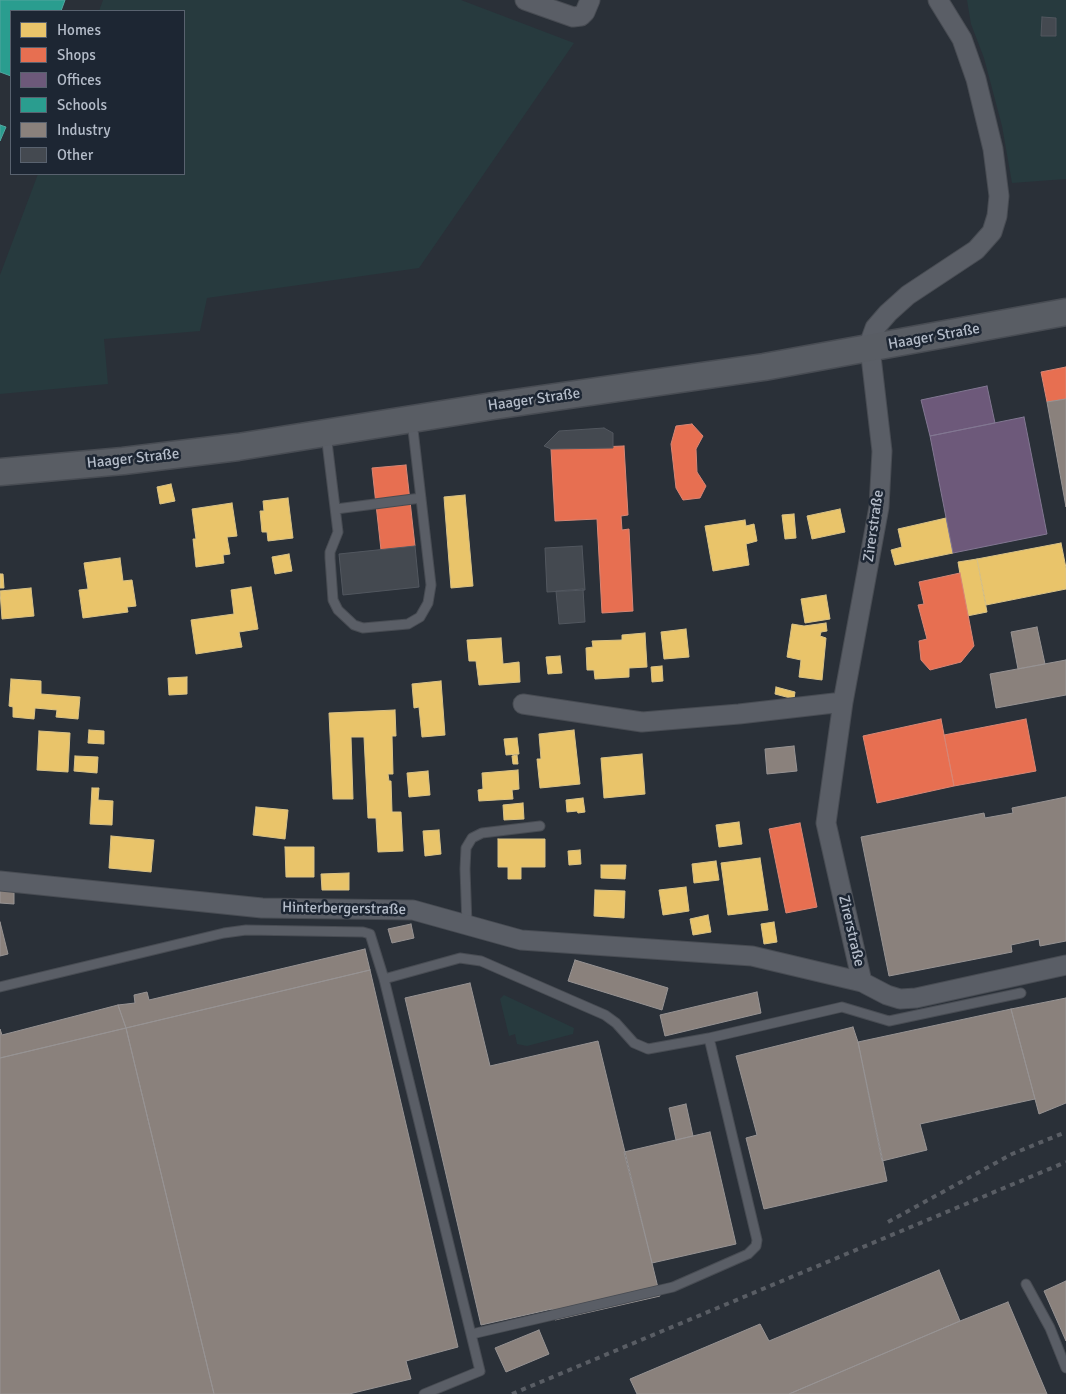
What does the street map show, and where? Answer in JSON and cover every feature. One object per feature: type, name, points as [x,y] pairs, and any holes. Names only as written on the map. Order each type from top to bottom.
[{"type":"main road","name":"Haager Straße","points":[[0,472],[123,461],[238,446],[325,431],[755,368],[1066,312]]},
{"type":"street","points":[[525,0],[573,17],[585,8]]},
{"type":"street","points":[[870,348],[871,339],[876,328],[888,313],[908,295],[976,250],[992,232],[997,216],[999,196],[993,149],[985,114],[962,39],[938,0]]},
{"type":"street","name":"Zirerstraße","points":[[870,348],[882,451],[879,507],[843,702],[826,823],[862,982],[888,996],[900,999],[916,998],[1066,964]]},
{"type":"street","points":[[523,704],[642,722],[739,714],[843,702]]},
{"type":"street","name":"Hinterbergerstraße","points":[[0,881],[262,908],[413,910],[521,940],[752,956],[862,982]]},
{"type":"lane","points":[[325,431],[338,532],[330,552],[330,558],[334,600],[338,610],[354,625],[363,628],[408,624],[420,616],[428,603],[431,585],[412,418]]},
{"type":"lane","points":[[336,509],[421,498]]},
{"type":"lane","points":[[467,924],[465,862],[466,848],[472,838],[482,833],[540,826]]},
{"type":"lane","points":[[0,987],[224,933],[263,929],[367,933],[372,937],[384,979],[480,1371],[424,1394]]},
{"type":"lane","points":[[384,979],[460,958],[481,961],[605,1015],[616,1023],[634,1043],[643,1048],[653,1049],[842,1007],[889,1021],[1021,993]]},
{"type":"lane","points":[[472,1334],[673,1287],[748,1254],[756,1246],[757,1240],[709,1038]]},
{"type":"lane","points":[[1026,1284],[1050,1328],[1066,1368]]},
{"type":"green space","points":[[103,0],[461,0],[574,43],[419,268],[207,298],[200,331],[104,339],[108,384],[0,394],[0,275],[38,175],[185,175],[185,10],[99,10]]},
{"type":"green space","points":[[967,0],[1066,0],[1066,179],[1012,183],[1002,126],[984,58],[971,24]]},
{"type":"green space","points":[[504,995],[574,1028],[573,1034],[527,1046],[517,1044],[515,1034],[509,1036],[500,999]]},
{"type":"building: Homes","points":[[171,484],[175,501],[160,504],[157,487]]},
{"type":"building: Homes","points":[[465,495],[473,586],[451,588],[444,497]]},
{"type":"building: Homes","points":[[288,498],[293,538],[268,541],[267,532],[262,532],[260,511],[264,511],[263,501]]},
{"type":"building: Homes","points":[[232,503],[237,536],[227,537],[230,554],[223,555],[224,563],[196,567],[193,539],[196,539],[192,509]]},
{"type":"building: Homes","points":[[840,509],[845,532],[812,539],[807,516]]},
{"type":"building: Homes","points":[[794,514],[796,538],[785,539],[782,515]]},
{"type":"building: Homes","points":[[946,518],[953,553],[895,565],[891,550],[902,547],[898,529]]},
{"type":"building: Homes","points":[[745,520],[746,526],[754,524],[757,541],[746,544],[749,565],[713,571],[705,526]]},
{"type":"building: Homes","points":[[1061,543],[1066,568],[1066,589],[986,605],[977,559]]},
{"type":"building: Homes","points":[[289,554],[292,571],[275,574],[272,557]]},
{"type":"building: Homes","points":[[120,558],[123,581],[132,580],[136,606],[127,607],[128,612],[83,618],[79,590],[88,589],[84,563]]},
{"type":"building: Homes","points":[[977,559],[987,612],[967,616],[958,562]]},
{"type":"building: Homes","points":[[0,574],[3,574],[4,588],[0,588]]},
{"type":"building: Homes","points":[[251,587],[258,629],[239,632],[242,647],[196,654],[191,620],[234,614],[231,590]]},
{"type":"building: Homes","points":[[31,588],[34,616],[2,619],[0,591]]},
{"type":"building: Homes","points":[[826,595],[830,619],[805,623],[801,599]]},
{"type":"building: Homes","points":[[826,623],[827,631],[821,632],[820,636],[826,638],[822,680],[799,677],[801,660],[787,657],[792,624],[804,626]]},
{"type":"building: Homes","points":[[686,629],[689,657],[664,659],[661,632]]},
{"type":"building: Homes","points":[[645,633],[647,667],[629,668],[629,677],[595,679],[594,670],[587,670],[586,648],[593,647],[592,641],[622,640],[622,635]]},
{"type":"building: Homes","points":[[501,638],[503,664],[519,662],[520,682],[479,685],[476,661],[469,661],[467,640]]},
{"type":"building: Homes","points":[[560,656],[562,673],[548,674],[546,657]]},
{"type":"building: Homes","points":[[662,666],[663,681],[652,682],[651,667]]},
{"type":"building: Homes","points":[[187,677],[187,694],[169,695],[168,678]]},
{"type":"building: Homes","points":[[11,679],[41,681],[41,694],[80,697],[78,719],[56,717],[57,710],[35,708],[34,719],[13,717],[13,707],[9,706]]},
{"type":"building: Homes","points":[[441,681],[445,735],[422,737],[419,707],[414,708],[412,684]]},
{"type":"building: Homes","points":[[776,687],[795,692],[794,699],[775,694]]},
{"type":"building: Homes","points":[[395,710],[396,736],[392,736],[393,774],[388,774],[389,781],[391,781],[392,812],[401,812],[403,851],[378,852],[376,818],[368,818],[364,737],[351,737],[353,799],[333,799],[329,713]]},
{"type":"building: Homes","points":[[89,730],[104,731],[104,744],[88,743]]},
{"type":"building: Homes","points":[[574,730],[580,784],[540,788],[537,759],[541,759],[539,734]]},
{"type":"building: Homes","points":[[39,731],[70,733],[68,772],[37,770]]},
{"type":"building: Homes","points":[[517,738],[519,754],[506,755],[504,739]]},
{"type":"building: Homes","points":[[642,754],[645,794],[604,798],[601,758]]},
{"type":"building: Homes","points":[[517,755],[518,764],[513,764],[512,756]]},
{"type":"building: Homes","points":[[75,756],[98,757],[97,773],[74,771]]},
{"type":"building: Homes","points":[[518,770],[519,789],[512,790],[513,799],[479,801],[478,790],[483,789],[482,773]]},
{"type":"building: Homes","points":[[428,771],[430,795],[409,797],[407,773]]},
{"type":"building: Homes","points":[[92,788],[99,788],[98,800],[113,801],[112,825],[90,824]]},
{"type":"building: Homes","points":[[583,798],[585,812],[567,812],[566,800]]},
{"type":"building: Homes","points":[[523,803],[524,819],[504,820],[503,805]]},
{"type":"building: Homes","points":[[256,807],[288,810],[285,839],[253,835]]},
{"type":"building: Homes","points":[[739,822],[742,844],[719,847],[716,825]]},
{"type":"building: Homes","points":[[439,830],[441,854],[425,856],[423,831]]},
{"type":"building: Homes","points":[[111,836],[154,840],[151,872],[109,868]]},
{"type":"building: Homes","points":[[498,839],[545,839],[545,867],[521,867],[521,879],[508,879],[508,867],[498,867]]},
{"type":"building: Homes","points":[[285,847],[314,847],[314,877],[286,877]]},
{"type":"building: Homes","points":[[580,850],[581,864],[569,865],[568,851]]},
{"type":"building: Homes","points":[[760,858],[768,910],[728,915],[721,863]]},
{"type":"building: Homes","points":[[716,861],[719,880],[694,883],[692,864]]},
{"type":"building: Homes","points":[[601,865],[626,865],[625,879],[601,878]]},
{"type":"building: Homes","points":[[349,873],[349,890],[322,890],[321,874]]},
{"type":"building: Homes","points":[[686,887],[689,911],[663,915],[659,890]]},
{"type":"building: Homes","points":[[595,890],[625,891],[624,918],[594,916]]},
{"type":"building: Homes","points":[[708,915],[711,932],[693,935],[690,919]]},
{"type":"building: Homes","points":[[774,922],[777,942],[764,944],[761,924]]},
{"type":"building: Shops","points":[[1066,367],[1066,399],[1047,402],[1041,372]]},
{"type":"building: Shops","points":[[692,424],[703,436],[696,449],[697,472],[706,486],[700,498],[683,500],[676,488],[671,444],[676,426]]},
{"type":"building: Shops","points":[[624,446],[628,515],[621,516],[622,530],[629,529],[633,611],[602,613],[597,519],[555,521],[551,449]]},
{"type":"building: Shops","points":[[406,465],[415,546],[381,550],[372,468]]},
{"type":"building: Shops","points":[[960,573],[974,646],[961,662],[930,670],[921,660],[919,641],[927,639],[918,605],[924,604],[919,582]]},
{"type":"building: Shops","points":[[941,719],[954,786],[877,803],[863,736]]},
{"type":"building: Shops","points":[[1026,719],[1036,771],[954,786],[944,735]]},
{"type":"building: Shops","points":[[800,823],[817,907],[786,913],[769,829]]},
{"type":"building: Offices","points":[[987,386],[995,423],[930,436],[921,400]]},
{"type":"building: Offices","points":[[1024,417],[1047,534],[953,553],[930,436]]},
{"type":"building: Schools","points":[[0,0],[65,0],[61,10],[10,10],[10,76],[0,72]]},
{"type":"building: Schools","points":[[0,125],[6,127],[0,141]]},
{"type":"building: Industry","points":[[1066,399],[1066,507],[1047,402]]},
{"type":"building: Industry","points":[[1037,627],[1045,664],[1018,669],[1011,632]]},
{"type":"building: Industry","points":[[1066,660],[1066,695],[996,708],[990,674]]},
{"type":"building: Industry","points":[[794,746],[797,771],[767,774],[765,749]]},
{"type":"building: Industry","points":[[1066,797],[1066,941],[1040,946],[1039,939],[1011,945],[1012,952],[889,976],[861,837],[984,813],[985,818],[1013,813],[1012,808]]},
{"type":"building: Industry","points":[[0,887],[14,888],[14,904],[0,903]]},
{"type":"building: Industry","points":[[0,922],[8,954],[0,956]]},
{"type":"building: Industry","points":[[411,924],[414,938],[392,943],[388,929]]},
{"type":"building: Industry","points":[[365,949],[370,970],[126,1028],[118,1005],[135,1003],[134,995],[147,992],[149,1000]]},
{"type":"building: Industry","points":[[575,960],[668,988],[662,1010],[568,981]]},
{"type":"building: Industry","points":[[370,970],[458,1347],[406,1361],[411,1379],[349,1394],[214,1394],[126,1028]]},
{"type":"building: Industry","points":[[470,983],[490,1066],[598,1041],[660,1296],[555,1320],[552,1309],[481,1325],[405,998]]},
{"type":"building: Industry","points":[[757,992],[761,1013],[665,1036],[660,1015]]},
{"type":"building: Industry","points":[[1066,998],[1066,1103],[1039,1114],[1011,1009]]},
{"type":"building: Industry","points":[[118,1005],[126,1028],[0,1058],[0,1029],[2,1035]]},
{"type":"building: Industry","points":[[1011,1009],[1035,1099],[920,1124],[927,1150],[882,1161],[858,1042]]},
{"type":"building: Industry","points":[[853,1027],[858,1042],[887,1181],[764,1209],[746,1138],[757,1135],[736,1056]]},
{"type":"building: Industry","points":[[126,1028],[214,1394],[0,1394],[0,1058]]},
{"type":"building: Industry","points":[[686,1104],[693,1136],[676,1140],[669,1108]]},
{"type":"building: Industry","points":[[710,1132],[736,1244],[652,1263],[624,1152]]},
{"type":"building: Industry","points":[[939,1270],[960,1321],[789,1394],[637,1394],[630,1379],[760,1324],[769,1341]]},
{"type":"building: Industry","points":[[1066,1281],[1066,1341],[1044,1291]]},
{"type":"building: Industry","points":[[1008,1302],[1047,1394],[789,1394],[960,1321]]},
{"type":"building: Industry","points":[[539,1330],[549,1354],[506,1372],[495,1348]]},
{"type":"building: Other","points":[[1042,17],[1056,18],[1056,36],[1041,36]]},
{"type":"building: Other","points":[[604,428],[613,433],[613,448],[551,449],[544,446],[559,431]]},
{"type":"building: Other","points":[[415,546],[419,587],[343,595],[339,554]]},
{"type":"building: Other","points":[[582,546],[585,590],[547,592],[545,548]]},
{"type":"building: Other","points":[[583,589],[585,622],[559,624],[556,591]]},
{"type":"railway","points":[[888,1222],[1012,1154],[1066,1132]]},
{"type":"railway","points":[[512,1394],[1066,1162]]}]
